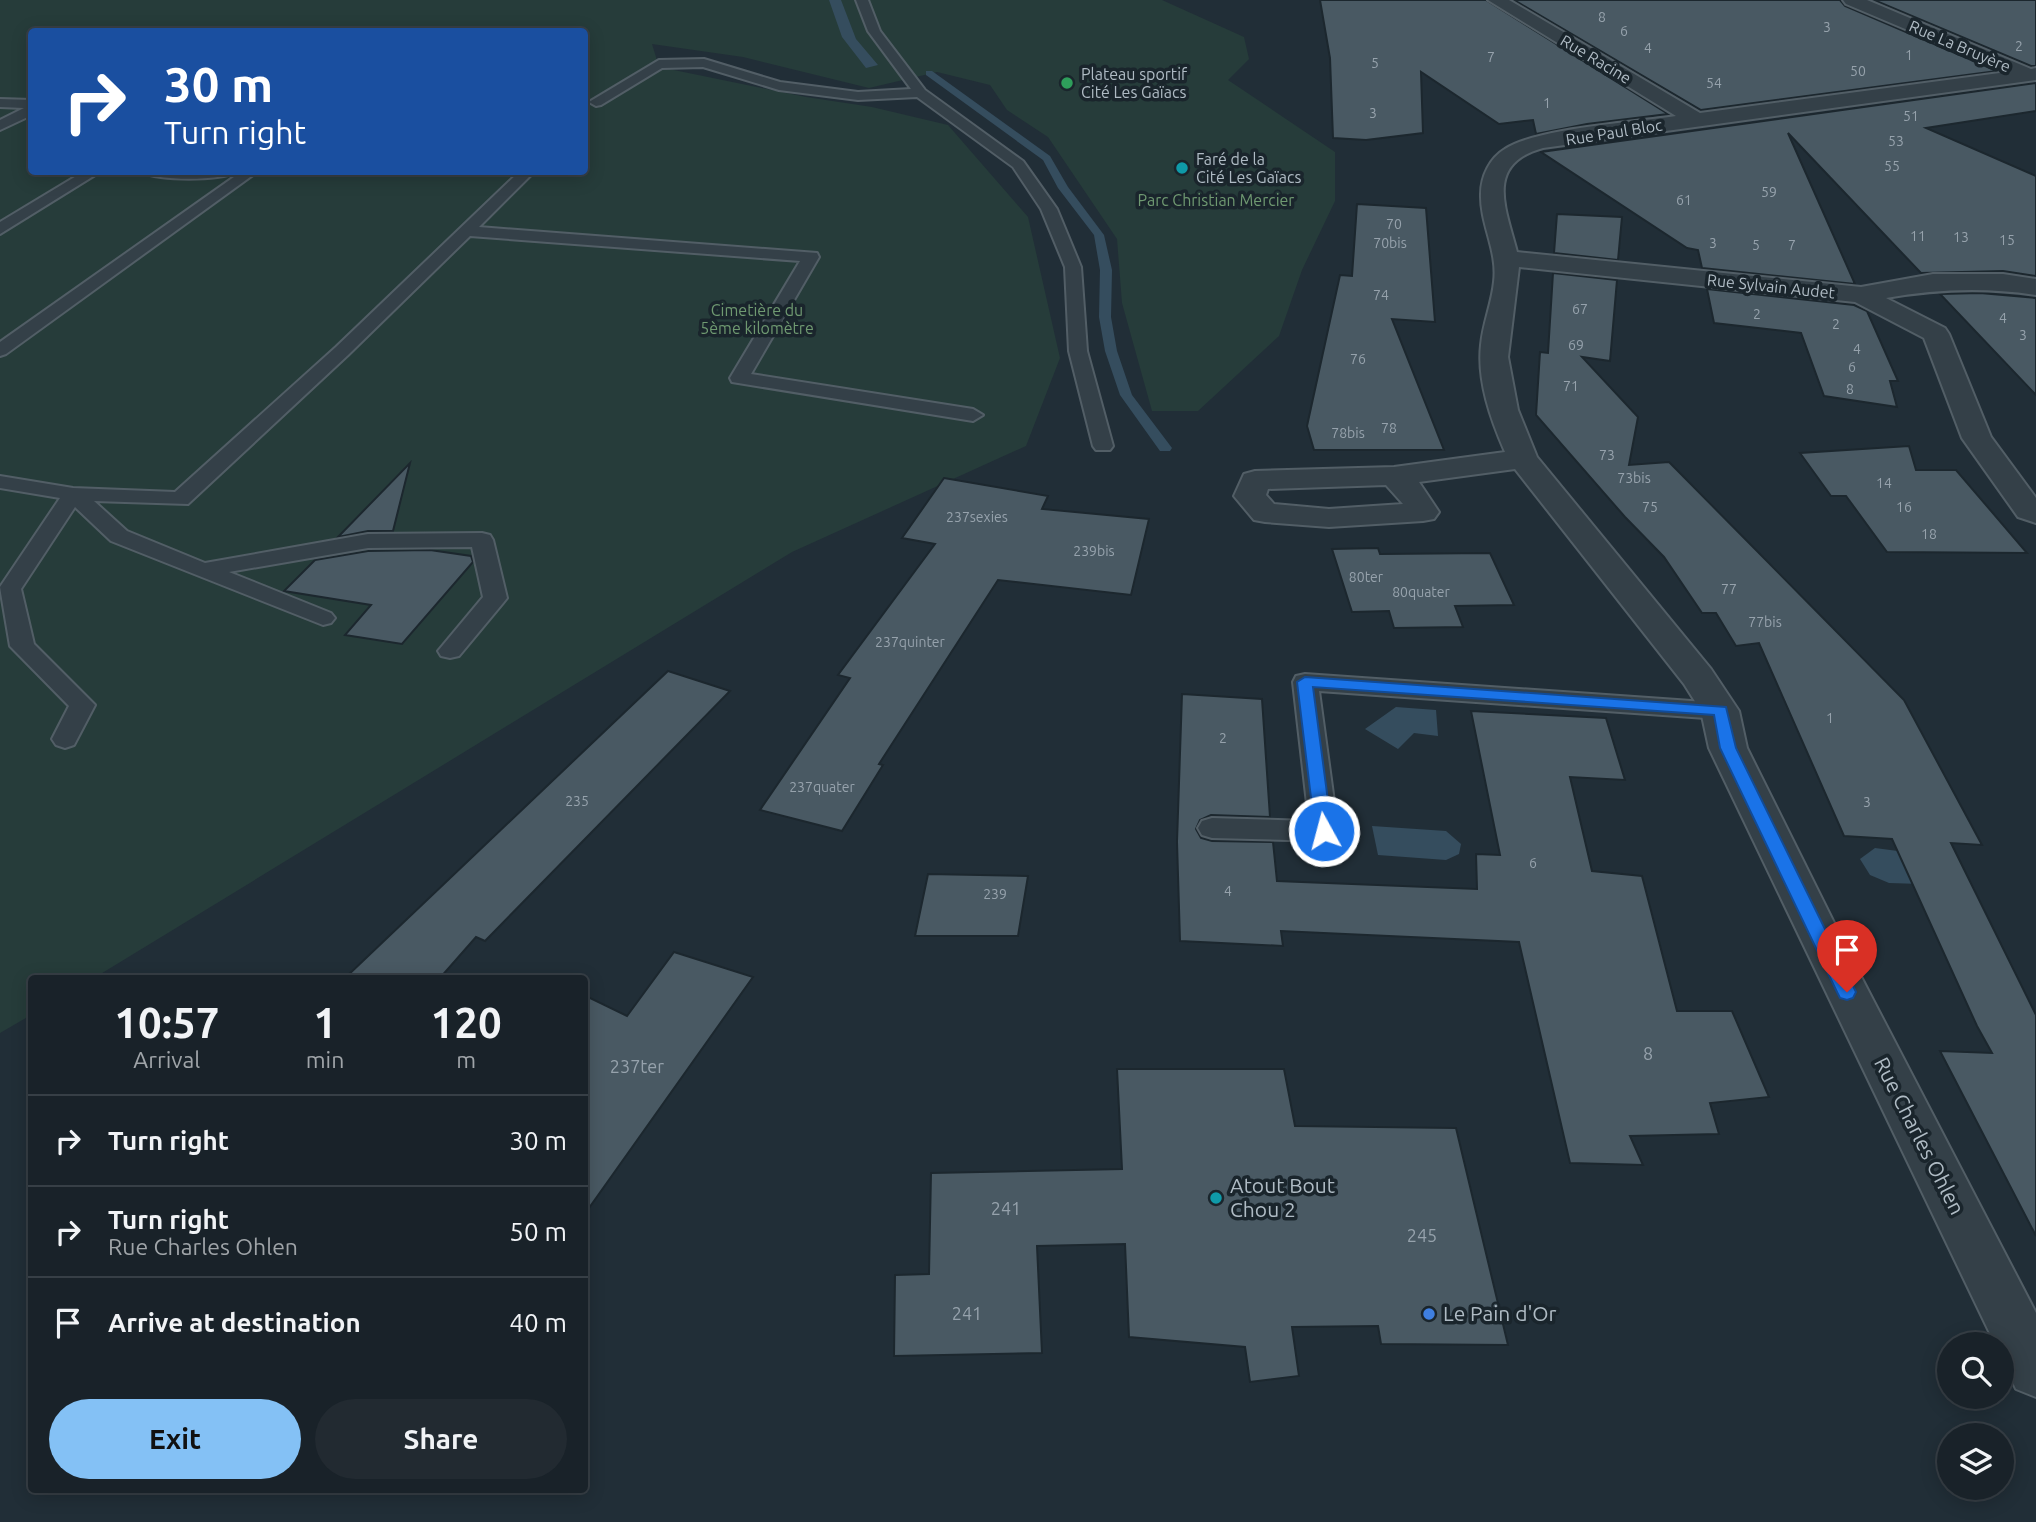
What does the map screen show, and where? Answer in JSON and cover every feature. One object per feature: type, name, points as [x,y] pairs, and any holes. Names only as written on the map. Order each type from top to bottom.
[{"type":"street","name":"Rue Racine","points":[[1497,0],[1696,119]]},
{"type":"street","name":"Rue La Bruyère","points":[[1852,0],[2032,74]]},
{"type":"street","name":"Rue Paul Bloc","points":[[1720,711],[1698,677],[1523,459],[1504,418],[1494,356],[1508,285],[1506,258],[1493,211],[1492,177],[1505,159],[1523,148],[1536,145],[1696,119],[2032,74]]},
{"type":"street","name":"Rue Sylvain Audet","points":[[1506,258],[1861,295],[1933,282],[2003,282],[2036,287]]},
{"type":"street","points":[[1861,295],[1936,334],[1977,438],[2029,510],[2036,514]]},
{"type":"street","points":[[1394,476],[1523,459]]},
{"type":"street","points":[[2004,477],[2036,478]]},
{"type":"street","name":"Rue Charles Ohlen","points":[[1720,711],[1728,748],[1835,969],[2036,1370]]},
{"type":"lane","points":[[862,0],[874,30],[920,93],[1018,164],[1049,209],[1073,267],[1078,351],[1103,446]]},
{"type":"lane","points":[[590,98],[659,64],[704,63],[779,86],[858,96],[920,93]]},
{"type":"lane","points":[[0,103],[28,106]]},
{"type":"lane","points":[[0,126],[28,109]]},
{"type":"lane","points":[[0,229],[88,175]]},
{"type":"lane","points":[[0,350],[246,175]]},
{"type":"lane","points":[[0,482],[73,494],[180,499],[342,351],[524,175]]},
{"type":"lane","points":[[469,231],[811,257],[739,379],[973,415]]},
{"type":"lane","points":[[73,494],[119,536],[323,618]]},
{"type":"lane","points":[[65,739],[82,705],[22,646],[10,589],[73,494]]},
{"type":"lane","points":[[202,570],[368,541],[482,540],[495,598],[450,651]]},
{"type":"lane","points":[[1212,828],[1324,831],[1305,682],[1720,711]]},
{"type":"green space","points":[[0,0],[1162,0],[1244,37],[1249,59],[1228,80],[1335,152],[1335,201],[1302,270],[1279,336],[1198,411],[1152,411],[1122,303],[1117,239],[1048,137],[1007,110],[990,85],[937,72],[869,88],[743,57],[652,44],[659,67],[806,97],[872,107],[948,125],[1028,217],[1060,358],[1026,446],[792,552],[99,975],[28,975],[28,1017],[0,1033]]},
{"type":"water","points":[[829,0],[841,0],[856,39],[878,65],[866,68],[842,37]]},
{"type":"water","points":[[1396,707],[1436,710],[1438,736],[1414,733],[1398,749],[1365,729]]},
{"type":"water","points":[[1372,826],[1446,831],[1461,844],[1459,854],[1446,860],[1378,855]]},
{"type":"water","points":[[1875,848],[1913,853],[1953,885],[1889,883],[1870,875],[1860,859]]},
{"type":"building","points":[[1320,0],[1486,0],[1668,114],[1587,124],[1536,134],[1533,120],[1499,124],[1421,72],[1423,133],[1366,140],[1333,138],[1330,58]]},
{"type":"building","points":[[1514,0],[1840,0],[1845,6],[1997,71],[1701,110]]},
{"type":"building","points":[[1874,0],[2036,0],[2036,66],[2031,66]]},
{"type":"building","points":[[2036,83],[2036,111],[1926,128],[2036,176],[2036,276],[2003,271],[1921,273],[1788,133],[1855,284],[1702,268],[1698,250],[1687,248],[1541,152]]},
{"type":"building","points":[[1357,204],[1426,208],[1435,322],[1392,319],[1444,450],[1314,450],[1307,426],[1340,275],[1352,276]]},
{"type":"building","points":[[1557,214],[1622,217],[1618,260],[1554,253]]},
{"type":"building","points":[[1553,273],[1617,280],[1610,361],[1582,357],[1638,417],[1629,465],[1669,462],[1904,700],[1982,845],[1951,843],[2036,1015],[2036,1236],[1940,1051],[1992,1053],[1977,1026],[1892,839],[1844,836],[1759,643],[1736,646],[1716,613],[1702,613],[1664,557],[1625,517],[1536,415],[1540,352],[1548,353]]},
{"type":"building","points":[[1707,289],[1854,305],[1867,311],[1898,381],[1890,381],[1897,407],[1824,396],[1801,333],[1714,323]]},
{"type":"building","points":[[1980,293],[2036,298],[2036,395],[1940,294]]},
{"type":"building","points":[[1909,446],[1916,470],[1956,470],[2027,553],[1887,552],[1846,496],[1831,496],[1800,453]]},
{"type":"building","points":[[410,463],[393,531],[368,531],[338,537]]},
{"type":"building","points":[[944,478],[1048,496],[1042,509],[1149,519],[1131,595],[998,580],[879,764],[883,765],[842,831],[760,810],[850,678],[838,675],[935,544],[902,538]]},
{"type":"building","points":[[1378,548],[1380,554],[1490,553],[1514,605],[1455,606],[1463,627],[1394,628],[1389,611],[1352,612],[1332,549]]},
{"type":"building","points":[[430,550],[471,556],[473,562],[402,644],[345,635],[371,605],[284,591],[315,560],[368,551]]},
{"type":"building","points":[[668,671],[730,691],[485,941],[476,937],[443,975],[348,975]]},
{"type":"building","points":[[1182,694],[1262,699],[1270,817],[1211,815],[1200,820],[1196,829],[1201,838],[1212,841],[1273,842],[1277,881],[1477,889],[1476,854],[1500,855],[1471,711],[1606,718],[1625,780],[1570,777],[1592,871],[1642,876],[1677,1011],[1732,1011],[1769,1097],[1710,1103],[1719,1134],[1630,1136],[1643,1165],[1570,1163],[1519,942],[1281,931],[1283,946],[1180,941],[1177,842]]},
{"type":"building","points":[[928,874],[1028,876],[1018,936],[915,936]]},
{"type":"building","points":[[674,952],[753,977],[588,1209],[588,997],[627,1016]]},
{"type":"building","points":[[1117,1069],[1284,1069],[1295,1126],[1456,1128],[1508,1345],[1381,1344],[1378,1326],[1292,1327],[1299,1376],[1250,1382],[1245,1347],[1129,1337],[1125,1244],[1037,1246],[1042,1353],[894,1356],[895,1275],[929,1274],[931,1173],[1122,1169]]},
{"type":"waterway","points":[[929,73],[1047,158],[1063,188],[1099,235],[1106,270],[1105,317],[1111,351],[1126,395],[1165,448]]},
{"type":"place","name":"Plateau sportif Cité Les Gaïacs","points":[[1067,83]]},
{"type":"place","name":"Faré de la Cité Les Gaïacs","points":[[1182,168]]},
{"type":"place","name":"Atout Bout Chou 2","points":[[1216,1198]]},
{"type":"place","name":"Le Pain d'Or","points":[[1429,1314]]},
{"type":"route","points":[[1324,831],[1305,682],[1720,711],[1728,748],[1847,992]]},
{"type":"park label","name":"Parc Christian Mercier","points":[[1216,200]]},
{"type":"park label","name":"Cimetière du 5ème kilomètre","points":[[757,319]]}]
